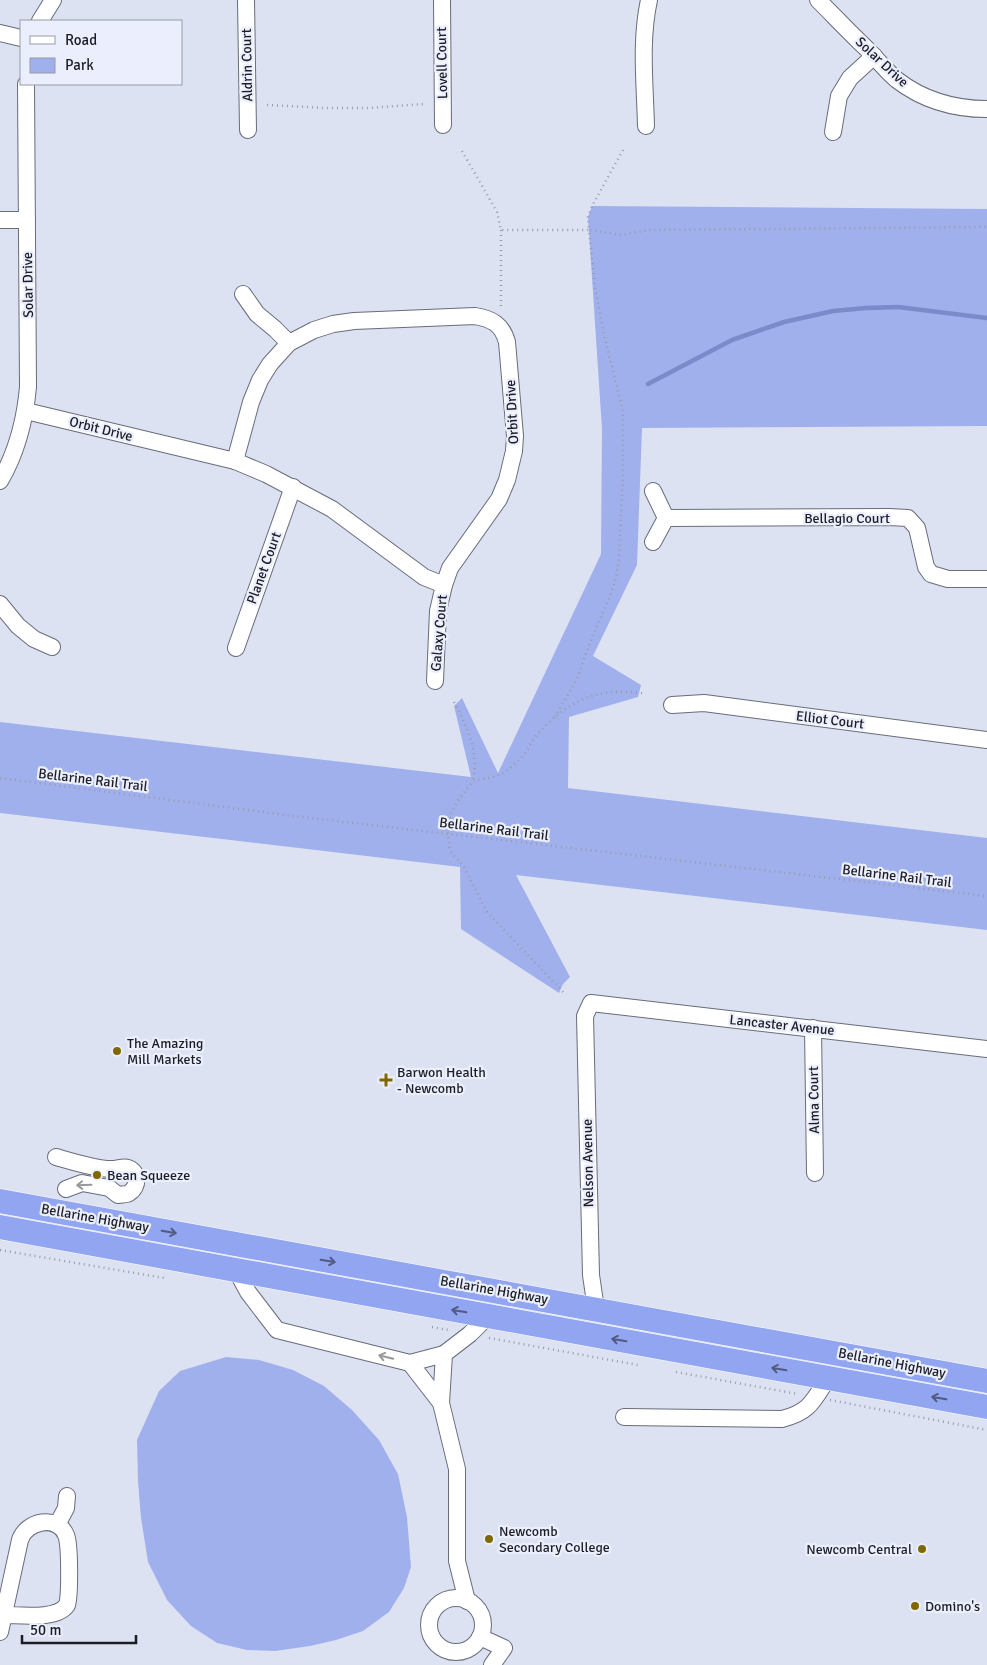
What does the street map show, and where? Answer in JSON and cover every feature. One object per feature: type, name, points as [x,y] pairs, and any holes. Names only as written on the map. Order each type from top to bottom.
[{"type":"highway","name":"Bellarine Highway","points":[[0,1201],[987,1381]]},
{"type":"highway","name":"Bellarine Highway","points":[[0,1227],[488,1316],[822,1387],[987,1407]]},
{"type":"street","points":[[41,20],[53,0]]},
{"type":"street","name":"Aldrin Court","points":[[246,0],[248,130]]},
{"type":"street","name":"Lovell Court","points":[[442,0],[443,125]]},
{"type":"street","points":[[646,126],[644,42],[649,0]]},
{"type":"street","name":"Solar Drive","points":[[818,0],[896,79],[937,102],[973,109],[987,108]]},
{"type":"street","points":[[0,33],[20,38]]},
{"type":"street","points":[[833,132],[839,96],[850,78],[874,56]]},
{"type":"street","name":"Solar Drive","points":[[0,481],[12,458],[26,411],[29,360],[26,85]]},
{"type":"street","points":[[0,220],[27,220]]},
{"type":"street","points":[[243,294],[257,314],[276,329],[289,343]]},
{"type":"street","name":"Orbit Drive","points":[[26,411],[235,461],[293,487],[332,509],[424,577],[444,585],[450,568],[499,500],[507,480],[514,451],[515,436],[507,342],[504,332],[489,318],[475,316],[354,321],[332,324],[314,330],[289,343],[270,364],[260,380],[251,402],[235,461]]},
{"type":"street","name":"Planet Court","points":[[236,648],[293,487]]},
{"type":"street","points":[[653,491],[666,518],[653,542]]},
{"type":"street","name":"Bellagio Court","points":[[666,518],[908,518],[917,528],[926,567],[931,574],[948,579],[987,579]]},
{"type":"street","name":"Galaxy Court","points":[[435,680],[438,611],[444,585]]},
{"type":"street","points":[[0,604],[18,626],[34,639],[52,647]]},
{"type":"street","name":"Elliot Court","points":[[672,705],[704,703],[987,740]]},
{"type":"street","name":"Lancaster Avenue","points":[[585,1016],[591,1003],[987,1049]]},
{"type":"street","name":"Nelson Avenue","points":[[585,1016],[591,1275],[596,1309]]},
{"type":"street","name":"Alma Court","points":[[813,1028],[815,1173]]},
{"type":"street","points":[[56,1156],[84,1164],[113,1169],[125,1166],[136,1175],[136,1183],[133,1190],[127,1194],[118,1194],[109,1188],[82,1184],[66,1189]]},
{"type":"street","points":[[236,1270],[248,1292],[277,1330],[410,1363],[444,1354],[470,1334],[488,1316]]},
{"type":"street","points":[[444,1354],[441,1403],[457,1469],[457,1561],[467,1600]]},
{"type":"street","points":[[410,1363],[441,1403]]},
{"type":"street","points":[[624,1417],[782,1419],[797,1415],[809,1406],[822,1387]]},
{"type":"street","points":[[57,1525],[66,1508],[67,1496]]},
{"type":"street","points":[[0,1632],[26,1520],[57,1525],[65,1533],[69,1543],[67,1605],[62,1611],[51,1615],[4,1615]]},
{"type":"street","points":[[453,1598],[467,1600],[482,1615],[483,1626],[480,1637],[471,1648],[460,1652],[454,1653],[443,1650],[434,1642],[428,1625],[434,1608],[438,1604],[453,1598]]},
{"type":"street","points":[[480,1637],[504,1648],[492,1665]]},
{"type":"path","points":[[266,105],[369,108],[422,104]]},
{"type":"path","points":[[555,717],[577,679],[592,637],[610,596],[616,578],[619,558],[623,472],[623,412],[602,324],[593,271],[588,217],[592,206],[623,150]]},
{"type":"path","points":[[462,152],[497,212],[501,230],[501,306]]},
{"type":"path","points":[[501,230],[589,230],[622,235],[649,230],[987,228]]},
{"type":"path","points":[[473,781],[508,770],[528,749],[535,737],[555,717],[580,699],[597,694],[623,691],[642,693]]},
{"type":"path","points":[[454,702],[464,721],[474,751],[475,768],[473,781],[456,802],[451,812],[448,834],[450,851],[464,867],[487,912],[563,992]]},
{"type":"path","name":"Bellarine Rail Trail","points":[[0,778],[448,834],[987,896]]},
{"type":"path","points":[[0,1250],[171,1279]]},
{"type":"path","points":[[431,1327],[643,1366]]},
{"type":"path","points":[[672,1371],[822,1387],[987,1430]]},
{"type":"green space","points":[[592,206],[987,209],[987,426],[642,428],[637,565],[593,656],[641,685],[638,697],[569,717],[568,788],[987,838],[987,930],[516,875],[570,977],[563,984],[559,993],[461,929],[460,867],[0,813],[0,722],[471,777],[454,706],[462,698],[498,773],[601,554],[602,429],[588,217]]},
{"type":"green space","points":[[226,1357],[259,1360],[293,1370],[324,1386],[352,1410],[379,1440],[398,1474],[407,1517],[411,1567],[404,1588],[389,1612],[363,1631],[310,1646],[275,1651],[247,1650],[217,1643],[191,1626],[167,1600],[148,1562],[141,1518],[137,1440],[159,1391],[180,1371]]},
{"type":"waterway","points":[[648,384],[732,340],[784,322],[833,311],[898,307],[987,318]]},
{"type":"place","name":"The Amazing Mill Markets","points":[[117,1051]]},
{"type":"place","name":"Barwon Health - Newcomb","points":[[386,1080]]},
{"type":"place","name":"Bean Squeeze","points":[[97,1175]]},
{"type":"place","name":"Newcomb Secondary College","points":[[489,1539]]},
{"type":"place","name":"Newcomb Central","points":[[922,1549]]},
{"type":"place","name":"Domino's","points":[[915,1606]]}]
